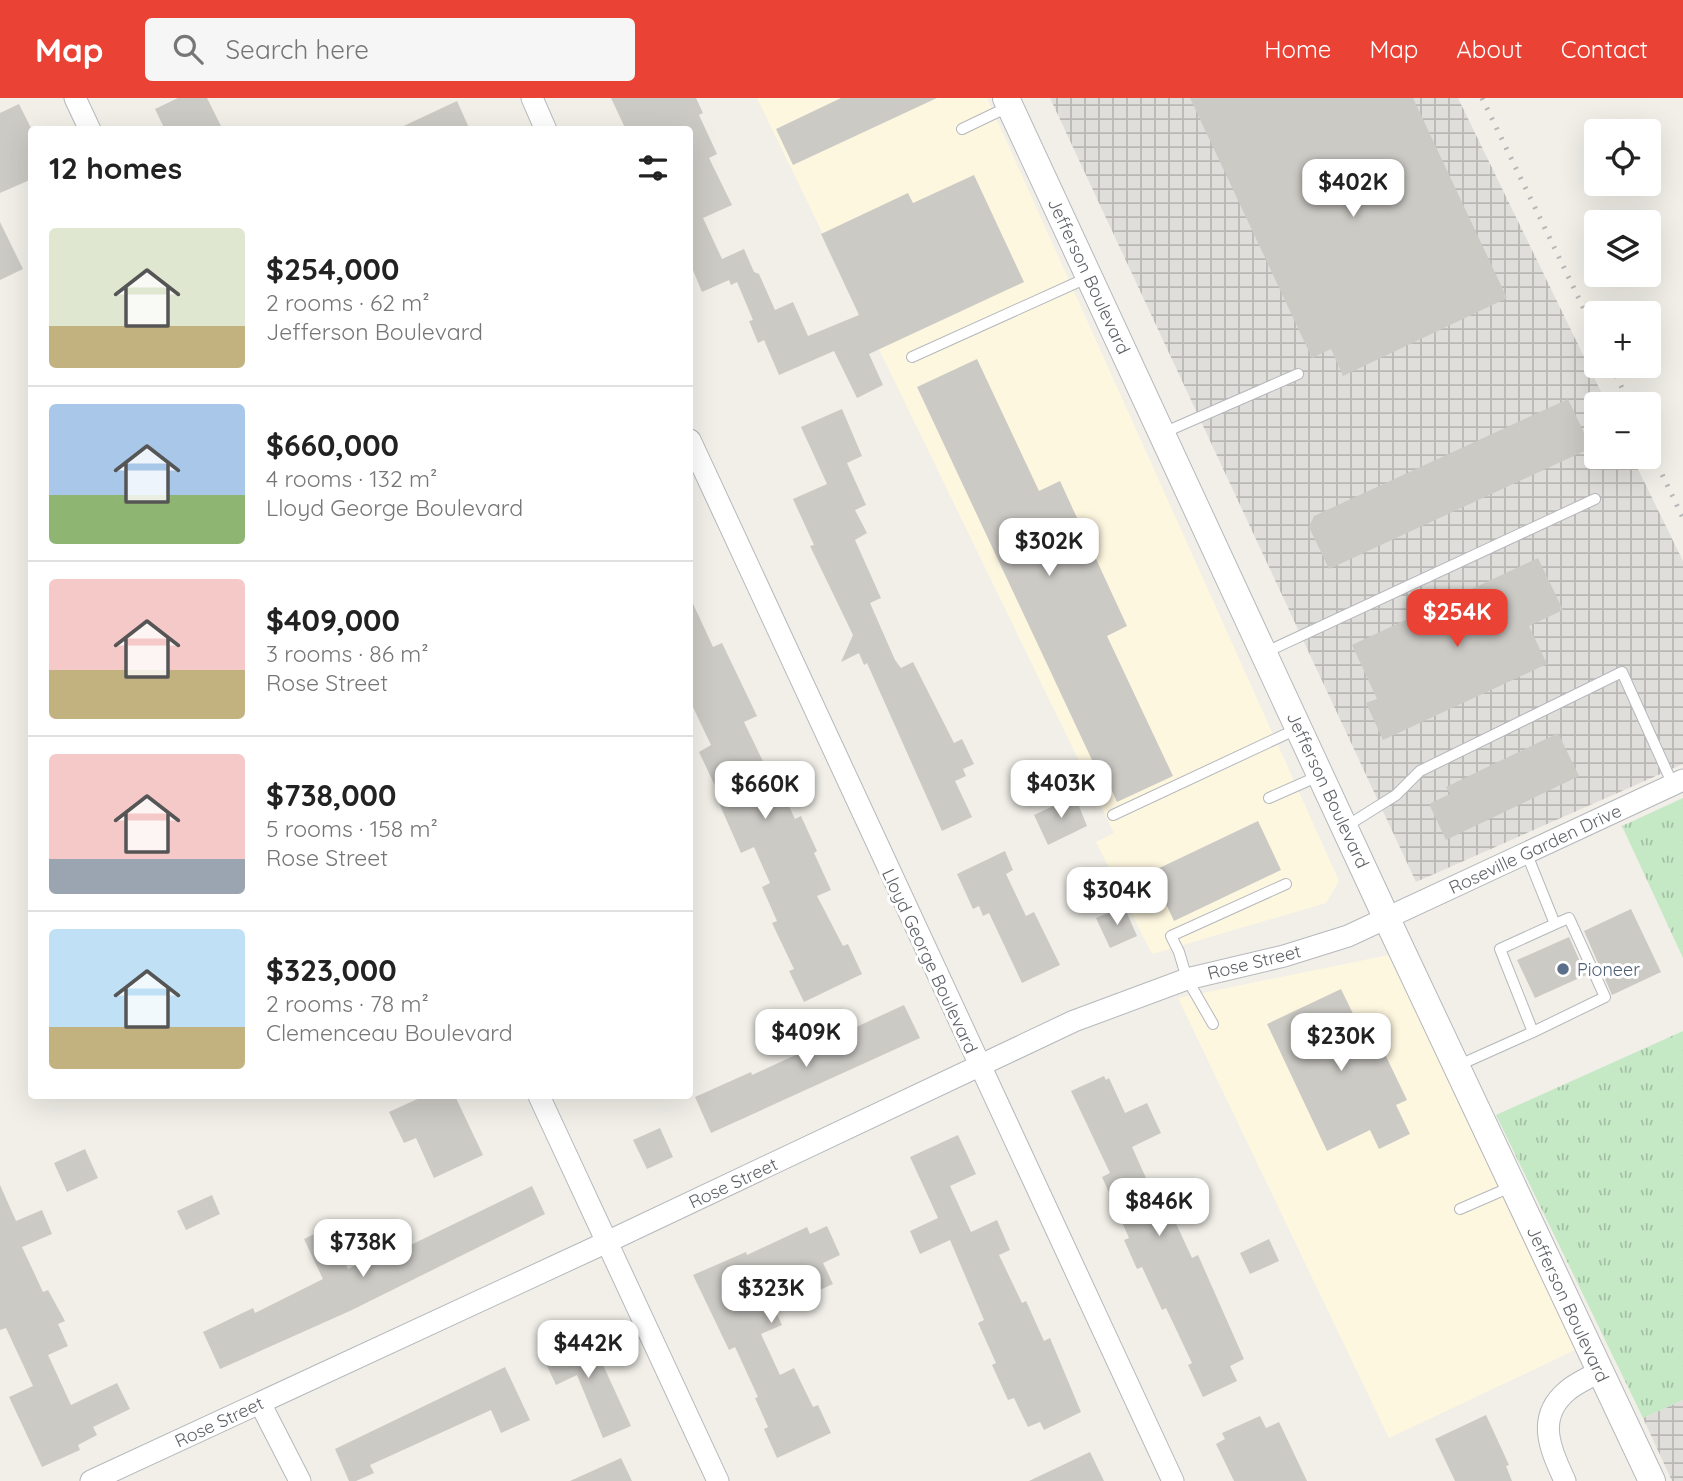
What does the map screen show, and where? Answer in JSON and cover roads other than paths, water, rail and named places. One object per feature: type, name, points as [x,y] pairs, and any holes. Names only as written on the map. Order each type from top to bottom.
[{"type":"street","points":[[75,98],[88,126]]},
{"type":"street","points":[[532,98],[544,126]]},
{"type":"street","name":"Jefferson Boulevard","points":[[1008,102],[1386,917],[1652,1481]]},
{"type":"street","name":"Lloyd George Boulevard","points":[[693,446],[1173,1481]]},
{"type":"street","name":"Roseville Garden Drive","points":[[1386,917],[1678,783]]},
{"type":"street","name":"Rose Street","points":[[91,1481],[607,1242],[1074,1021],[1187,979],[1284,956],[1348,936],[1386,917]]},
{"type":"street","points":[[539,1099],[718,1481]]},
{"type":"street","points":[[1565,1481],[1549,1447],[1548,1416],[1566,1392],[1600,1371]]},
{"type":"street","points":[[260,1403],[300,1481]]},
{"type":"lane","points":[[962,129],[1008,102]]},
{"type":"lane","points":[[912,357],[1089,277]]},
{"type":"lane","points":[[1162,434],[1298,374]]},
{"type":"lane","points":[[1264,653],[1595,499]]},
{"type":"lane","points":[[1345,827],[1396,795],[1420,771],[1622,672],[1678,783]]},
{"type":"lane","points":[[1113,815],[1299,728]]},
{"type":"lane","points":[[1269,797],[1321,775]]},
{"type":"lane","points":[[1526,852],[1555,924]]},
{"type":"lane","points":[[1213,1024],[1187,979],[1171,936],[1286,884]]},
{"type":"lane","points":[[1457,1066],[1533,1032],[1605,997],[1569,918],[1500,949],[1533,1032]]},
{"type":"lane","points":[[1460,1209],[1513,1186]]},
{"type":"railway","points":[[1482,98],[1584,309]]},
{"type":"railway","points":[[1617,378],[1624,392]]},
{"type":"railway","points":[[1660,469],[1683,518]]},
{"type":"place","name":"Pioneer","points":[[1563,969]]}]
